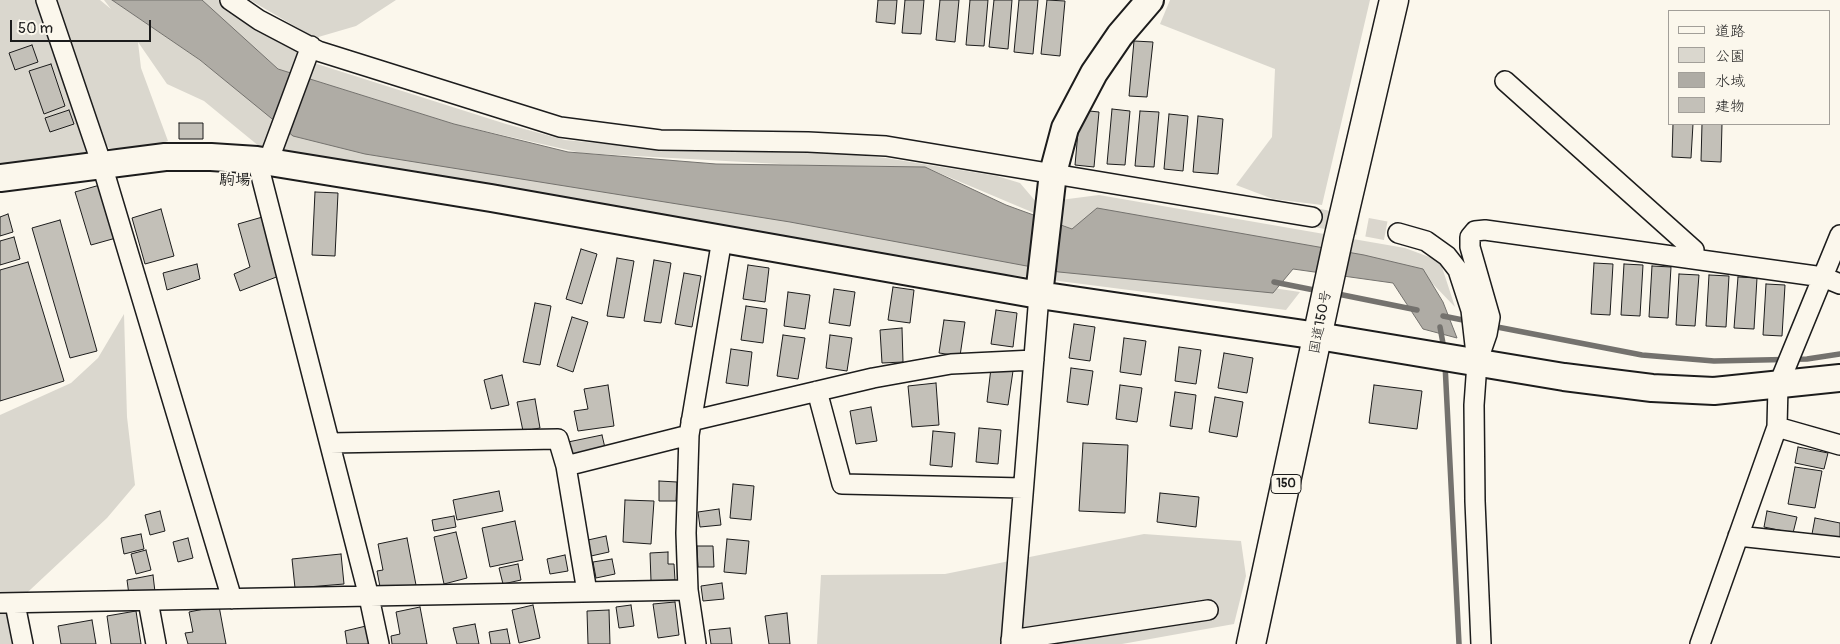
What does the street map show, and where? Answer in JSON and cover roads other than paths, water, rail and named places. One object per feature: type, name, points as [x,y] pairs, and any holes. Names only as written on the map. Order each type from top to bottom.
[{"type":"highway","name":"国道150号","points":[[1251,644],[1338,240],[1394,0]]},
{"type":"street","points":[[46,0],[102,165],[232,599]]},
{"type":"street","points":[[230,0],[259,20],[311,46],[560,127],[660,140],[808,142],[886,146],[1312,217]]},
{"type":"street","points":[[1150,0],[1120,35],[1094,73],[1065,128],[1053,173],[1040,287],[1011,642],[1208,610]]},
{"type":"street","points":[[311,46],[267,154],[330,443],[369,596],[379,644]]},
{"type":"street","points":[[1505,81],[1694,250],[1694,259]]},
{"type":"street","points":[[0,178],[165,157],[267,154],[491,198],[722,239],[1320,330],[1429,356],[1564,377],[1652,388],[1714,391],[1778,386],[1840,378]]},
{"type":"street","points":[[1472,362],[1487,334],[1490,317],[1470,247],[1470,237],[1475,231],[1485,230],[1823,277],[1840,284]]},
{"type":"street","points":[[1398,233],[1426,241],[1447,256],[1458,270],[1471,310],[1475,501],[1481,644]]},
{"type":"street","points":[[1700,644],[1777,427],[1778,386],[1840,235]]},
{"type":"street","points":[[696,644],[688,590],[686,533],[690,428],[722,239]]},
{"type":"street","points":[[566,466],[817,391],[874,378],[951,364],[1034,360]]},
{"type":"street","points":[[817,391],[842,484],[1023,488]]},
{"type":"street","points":[[1777,427],[1840,445]]},
{"type":"street","points":[[330,443],[558,439],[566,466],[587,592]]},
{"type":"street","points":[[1738,536],[1840,547]]},
{"type":"street","points":[[24,644],[7,603],[688,590]]},
{"type":"street","points":[[148,601],[156,644]]},
{"type":"water","points":[[112,0],[202,0],[278,69],[454,124],[568,152],[716,164],[925,167],[1006,205],[1072,229],[1097,208],[1364,255],[1423,269],[1443,302],[1457,338],[1423,329],[1393,283],[1293,269],[1273,293],[1059,272],[790,222],[365,154],[293,136],[200,60]]},
{"type":"waterway","points":[[1274,282],[1319,291]]},
{"type":"waterway","points":[[1333,293],[1417,310]]},
{"type":"waterway","points":[[1443,316],[1468,321]]},
{"type":"waterway","points":[[1492,326],[1642,355],[1714,361],[1807,359],[1840,354]]},
{"type":"waterway","points":[[1440,327],[1444,349]]},
{"type":"waterway","points":[[1445,364],[1459,644]]},
{"type":"tunnel","points":[[1312,217],[1398,233]]},
{"type":"district","name":"駒場","points":[[235,181]]}]
